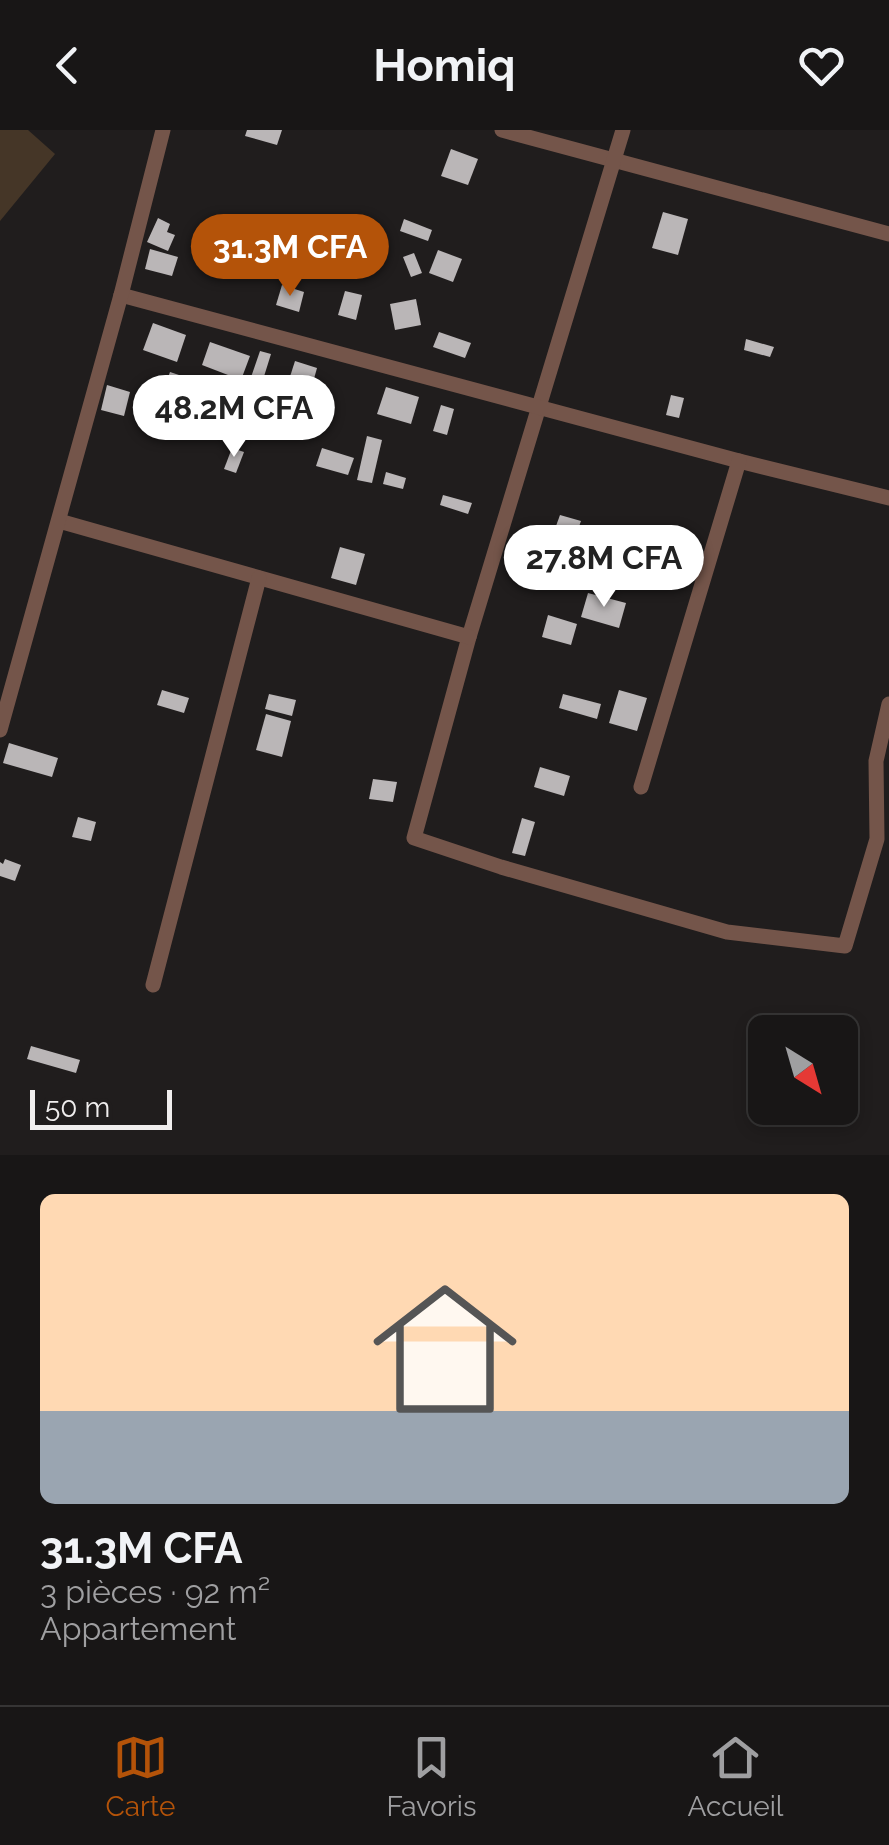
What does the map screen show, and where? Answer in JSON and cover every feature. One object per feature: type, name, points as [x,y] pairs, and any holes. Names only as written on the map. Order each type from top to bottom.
[{"type":"street","points":[[0,730],[163,130]]},
{"type":"street","points":[[502,130],[889,234]]},
{"type":"street","points":[[623,130],[469,638],[414,838],[727,932],[846,946],[878,839],[876,761],[889,704]]},
{"type":"street","points":[[121,295],[889,498]]},
{"type":"street","points":[[641,787],[739,461]]},
{"type":"street","points":[[59,521],[469,638]]},
{"type":"street","points":[[153,985],[259,578]]},
{"type":"shaded area","points":[[0,130],[28,130],[55,154],[0,221]]},
{"type":"building","points":[[247,130],[282,130],[277,145],[245,136]]},
{"type":"building","points":[[451,149],[478,159],[468,185],[441,176]]},
{"type":"building","points":[[663,212],[688,219],[678,255],[652,248]]},
{"type":"building","points":[[158,218],[170,224],[167,232],[175,235],[168,251],[147,242]]},
{"type":"building","points":[[404,219],[432,230],[428,241],[400,231]]},
{"type":"building","points":[[223,236],[236,240],[228,267],[215,263]]},
{"type":"building","points":[[150,249],[178,257],[172,276],[145,269]]},
{"type":"building","points":[[438,250],[462,259],[453,282],[429,273]]},
{"type":"building","points":[[414,253],[422,273],[411,277],[403,257]]},
{"type":"building","points":[[282,285],[304,292],[299,312],[276,305]]},
{"type":"building","points":[[345,291],[362,295],[356,320],[338,315]]},
{"type":"building","points":[[416,299],[421,325],[395,330],[390,304]]},
{"type":"building","points":[[153,323],[186,335],[177,362],[143,350]]},
{"type":"building","points":[[439,332],[471,343],[465,358],[433,347]]},
{"type":"building","points":[[746,339],[774,347],[770,357],[744,350]]},
{"type":"building","points":[[210,342],[250,356],[241,380],[202,365]]},
{"type":"building","points":[[260,351],[271,354],[261,386],[249,383]]},
{"type":"building","points":[[295,361],[317,368],[310,393],[287,386]]},
{"type":"building","points":[[170,372],[179,375],[165,411],[157,408]]},
{"type":"building","points":[[107,385],[130,392],[124,416],[101,410]]},
{"type":"building","points":[[386,387],[419,397],[411,424],[377,414]]},
{"type":"building","points":[[671,395],[684,398],[679,418],[666,415]]},
{"type":"building","points":[[176,405],[199,413],[190,437],[167,429]]},
{"type":"building","points":[[441,405],[454,409],[447,435],[433,431]]},
{"type":"building","points":[[367,436],[382,440],[372,483],[357,480]]},
{"type":"building","points":[[232,448],[244,452],[236,473],[224,469]]},
{"type":"building","points":[[322,448],[354,458],[348,475],[316,466]]},
{"type":"building","points":[[386,472],[406,478],[403,489],[383,484]]},
{"type":"building","points":[[443,495],[472,503],[468,514],[440,505]]},
{"type":"building","points":[[560,515],[581,521],[577,532],[556,526]]},
{"type":"building","points":[[634,536],[652,542],[648,556],[630,551]]},
{"type":"building","points":[[340,547],[365,554],[356,585],[331,578]]},
{"type":"building","points":[[588,593],[626,603],[619,628],[581,617]]},
{"type":"building","points":[[548,615],[577,624],[571,645],[542,637]]},
{"type":"building","points":[[162,690],[189,698],[184,713],[157,705]]},
{"type":"building","points":[[619,690],[647,698],[637,731],[609,723]]},
{"type":"building","points":[[269,694],[296,700],[292,716],[265,709]]},
{"type":"building","points":[[563,694],[601,704],[597,719],[559,708]]},
{"type":"building","points":[[266,714],[291,721],[282,757],[256,750]]},
{"type":"building","points":[[9,743],[58,758],[52,777],[3,763]]},
{"type":"building","points":[[540,767],[570,776],[564,796],[534,787]]},
{"type":"building","points":[[373,779],[397,782],[393,802],[369,799]]},
{"type":"building","points":[[78,817],[96,822],[91,841],[72,837]]},
{"type":"building","points":[[522,818],[535,822],[525,856],[512,853]]},
{"type":"building","points":[[5,859],[21,865],[15,881],[0,876],[0,862],[3,864]]},
{"type":"building","points":[[31,1046],[80,1060],[76,1073],[27,1059]]}]
